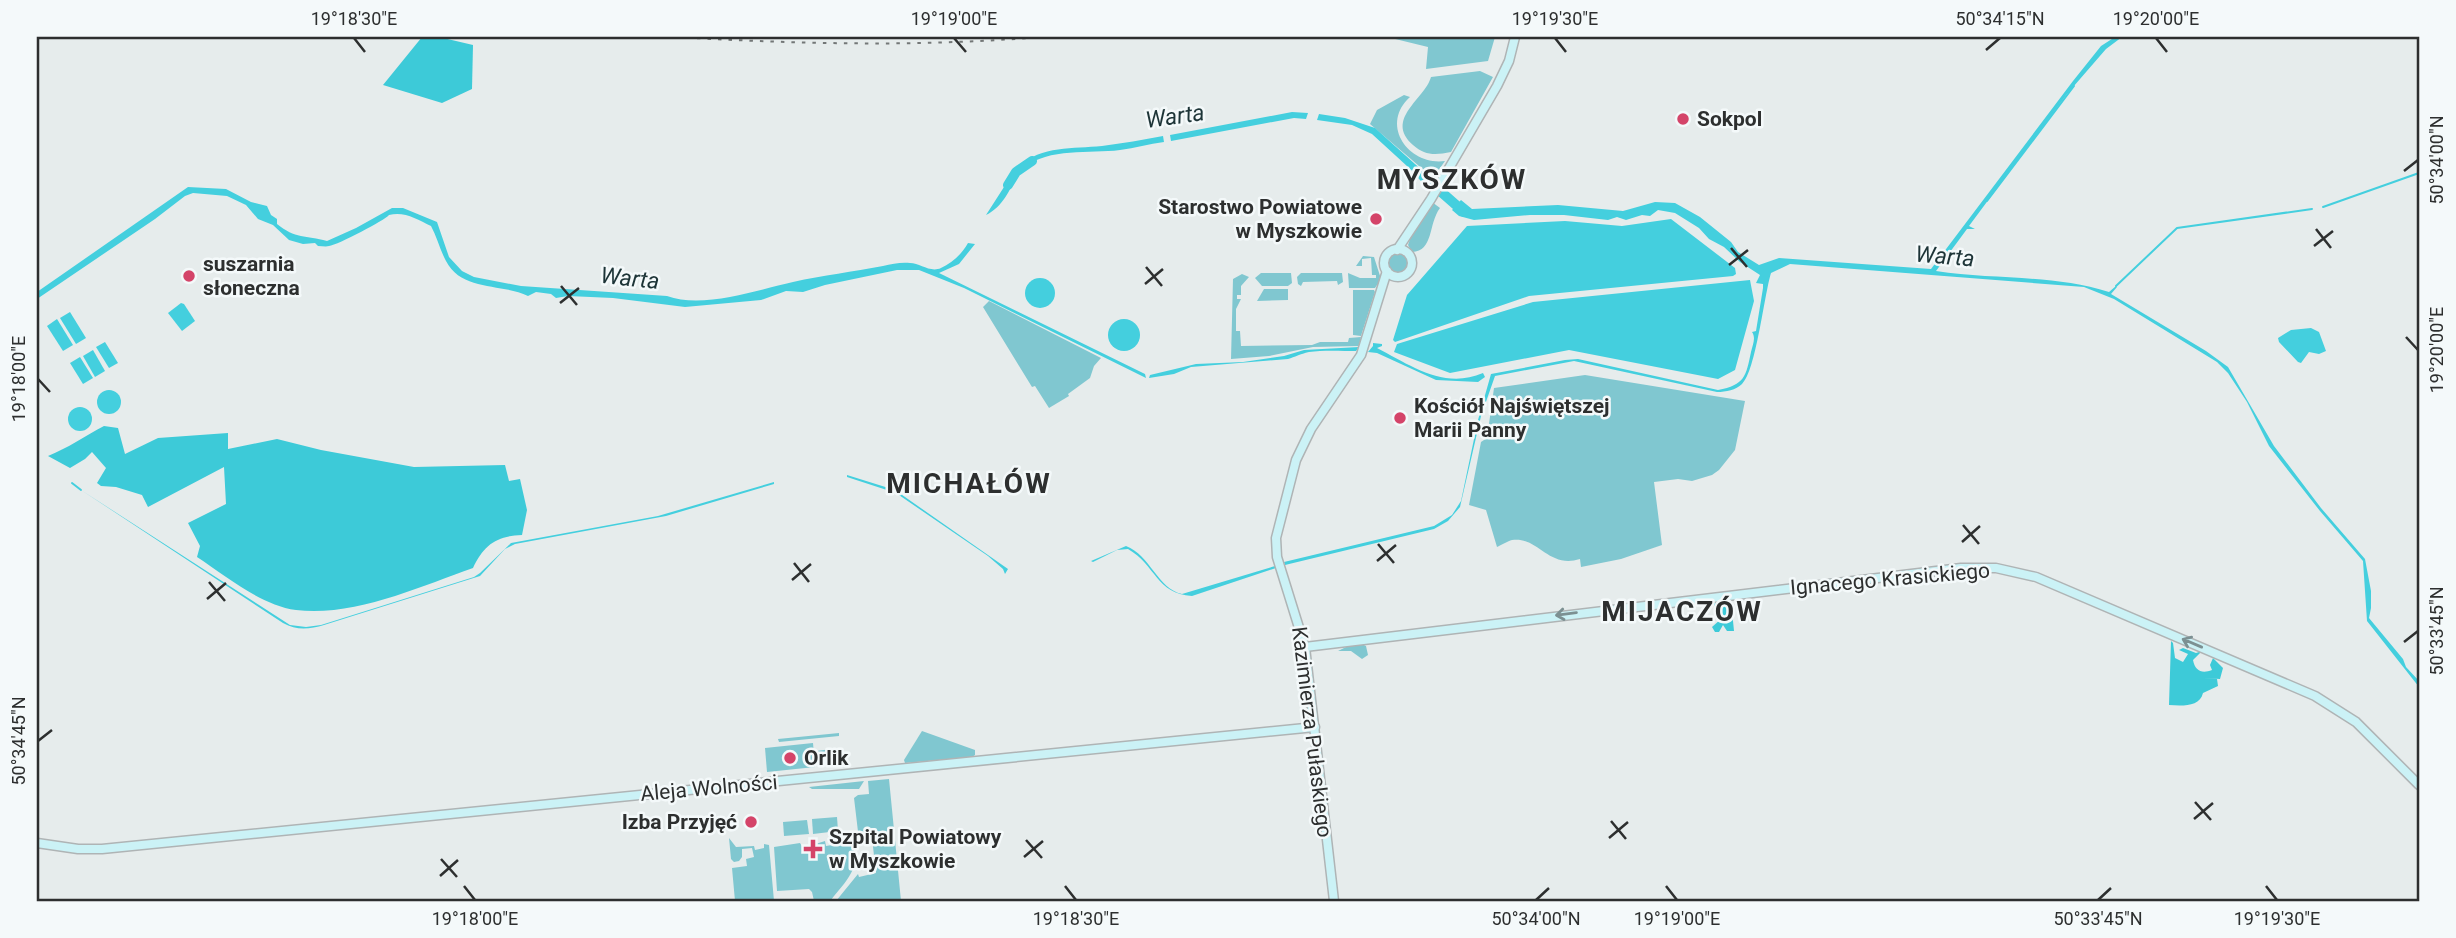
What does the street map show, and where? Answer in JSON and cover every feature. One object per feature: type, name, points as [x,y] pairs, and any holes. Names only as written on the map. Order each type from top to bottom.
[{"type":"street","points":[[1402,251],[1410,230],[1506,69],[1515,37]]},
{"type":"street","points":[[1402,251],[1411,258],[1411,268],[1405,275],[1396,277],[1387,271],[1385,258],[1389,253],[1402,251]]},
{"type":"street","name":"Kazimierza Pułaskiego","points":[[1334,901],[1306,648],[1275,545],[1296,460],[1311,429],[1361,355],[1387,271]]},
{"type":"street","name":"Kazimierza Pułaskiego","points":[[1379,297],[1396,277]]},
{"type":"street","name":"Ignacego Krasickiego","points":[[1306,648],[1976,566],[2010,570],[2035,577],[2315,696],[2356,722],[2419,785]]},
{"type":"street","name":"Aleja Wolności","points":[[37,843],[78,849],[102,849],[1315,727]]},
{"type":"shaded area","points":[[422,37],[439,37],[473,45],[472,89],[442,103],[383,85]]},
{"type":"shaded area","points":[[1387,37],[1495,37],[1488,61],[1426,69],[1428,47]]},
{"type":"shaded area","points":[[1480,71],[1493,77],[1451,152],[1431,154],[1413,145],[1405,136],[1404,118],[1431,77]]},
{"type":"shaded area","points":[[1404,95],[1410,97],[1401,108],[1397,120],[1398,131],[1402,141],[1420,157],[1445,161],[1433,178],[1370,124],[1377,110]]},
{"type":"shaded area","points":[[1432,202],[1440,208],[1427,242],[1424,247],[1412,252],[1408,245],[1410,239]]},
{"type":"shaded area","points":[[1398,253],[1405,256],[1408,263],[1405,270],[1398,273],[1391,270],[1388,263],[1391,256]]},
{"type":"shaded area","points":[[1363,256],[1374,257],[1381,279],[1375,288],[1349,288],[1348,273],[1360,278],[1376,278],[1376,275],[1372,275],[1371,258],[1362,259],[1362,266],[1356,266]]},
{"type":"shaded area","points":[[1261,273],[1291,273],[1292,283],[1288,286],[1262,286],[1255,278]]},
{"type":"shaded area","points":[[1301,273],[1342,273],[1343,282],[1338,285],[1337,281],[1303,282],[1301,286],[1297,277]]},
{"type":"shaded area","points":[[1242,274],[1249,277],[1241,286],[1241,295],[1237,295],[1237,299],[1241,299],[1236,309],[1236,331],[1240,331],[1241,346],[1312,345],[1320,342],[1348,342],[1349,338],[1361,337],[1359,346],[1313,347],[1269,356],[1231,359],[1233,279]]},
{"type":"shaded area","points":[[1264,289],[1288,289],[1288,300],[1257,301]]},
{"type":"shaded area","points":[[1353,290],[1375,292],[1361,336],[1353,335]]},
{"type":"shaded area","points":[[989,301],[1101,358],[1094,366],[1090,378],[1068,394],[1069,396],[1049,408],[1035,386],[1032,387],[983,307]]},
{"type":"shaded area","points":[[1585,375],[1745,401],[1735,450],[1712,475],[1692,481],[1678,479],[1654,482],[1662,545],[1621,559],[1581,567],[1580,559],[1560,560],[1521,540],[1512,540],[1497,547],[1486,510],[1469,505],[1481,442],[1487,438],[1494,388]]},
{"type":"shaded area","points":[[104,426],[118,428],[125,454],[158,438],[228,433],[228,449],[277,439],[414,467],[505,465],[509,481],[520,479],[527,510],[522,535],[505,537],[492,543],[473,568],[386,599],[318,611],[283,607],[244,589],[197,557],[200,546],[188,523],[226,504],[224,467],[148,507],[142,495],[97,483],[106,468],[92,452],[70,468],[48,456]]},
{"type":"shaded area","points":[[1731,601],[1734,631],[1727,631],[1723,625],[1719,632],[1715,632],[1712,627],[1721,619],[1715,615],[1714,603]]},
{"type":"shaded area","points":[[2171,641],[2175,658],[2183,662],[2188,654],[2179,650],[2183,648],[2196,653],[2202,651],[2193,660],[2197,669],[2205,672],[2212,670],[2210,665],[2213,658],[2223,668],[2220,679],[2203,678],[2217,679],[2218,686],[2203,693],[2194,703],[2169,705]]},
{"type":"shaded area","points":[[1348,646],[1366,646],[1368,655],[1362,659],[1351,651],[1338,651]]},
{"type":"shaded area","points":[[922,731],[975,750],[975,755],[905,763],[904,760]]},
{"type":"shaded area","points":[[839,733],[839,736],[779,742],[778,739]]},
{"type":"shaded area","name":"Orlik","points":[[813,743],[815,767],[767,772],[765,748]]},
{"type":"shaded area","points":[[840,748],[842,762],[817,765],[816,751]]},
{"type":"shaded area","points":[[889,779],[901,901],[836,901],[858,874],[859,877],[876,873],[872,838],[859,840],[854,798],[869,794],[868,781]]},
{"type":"shaded area","points":[[864,781],[859,789],[809,787]]},
{"type":"shaded area","points":[[837,817],[838,831],[813,834],[812,819]]},
{"type":"shaded area","points":[[807,820],[809,834],[784,836],[783,822]]},
{"type":"shaded area","points":[[729,838],[736,847],[754,846],[755,850],[764,848],[764,844],[769,845],[774,901],[735,901],[732,868],[747,866],[746,859],[754,857],[752,848],[742,849],[742,857],[734,862],[731,859]]},
{"type":"shaded area","points":[[825,841],[826,846],[850,842],[855,858],[847,880],[831,900],[814,901],[809,889],[777,891],[774,847],[800,843],[803,848]]},
{"type":"water","points":[[2115,37],[2122,37],[2106,49],[2067,94],[1969,226],[1975,229],[1967,229],[1936,271],[2066,282],[2109,292],[2116,286],[2111,294],[2228,367],[2274,446],[2321,508],[2365,559],[2371,591],[2369,618],[2419,681],[2419,687],[2367,621],[2363,561],[2269,446],[2247,402],[2228,373],[2217,362],[2114,299],[2084,287],[1790,264],[1771,273],[1751,364],[1747,376],[1737,388],[1717,392],[1574,361],[1495,376],[1481,416],[1460,507],[1448,521],[1434,529],[1285,565],[1284,562],[1434,526],[1452,515],[1461,501],[1478,420],[1491,374],[1578,359],[1718,390],[1734,385],[1743,378],[1754,341],[1752,332],[1756,331],[1763,284],[1756,283],[1760,275],[1724,247],[1709,239],[1699,228],[1675,213],[1658,210],[1650,216],[1642,215],[1626,220],[1617,217],[1608,220],[1564,215],[1530,215],[1474,220],[1459,216],[1452,210],[1461,200],[1472,209],[1558,205],[1623,211],[1655,202],[1675,203],[1700,217],[1731,242],[1738,252],[1759,265],[1779,258],[1931,269],[2073,81],[2101,46]]},
{"type":"water","points":[[1292,112],[1308,113],[1306,119],[1294,118],[1171,141],[1170,135]]},
{"type":"water","points":[[1319,114],[1345,118],[1375,128],[1435,182],[1431,188],[1372,134],[1352,125],[1317,120]]},
{"type":"water","points":[[1163,136],[1164,142],[1120,150],[1057,154],[1034,161],[1023,168],[1018,167],[1047,151]]},
{"type":"water","points":[[1013,173],[1018,175],[1005,198],[986,215]]},
{"type":"water","points":[[188,187],[226,189],[251,202],[267,206],[271,215],[277,219],[277,224],[289,232],[327,241],[392,208],[403,208],[437,222],[449,257],[462,271],[474,277],[521,286],[681,299],[730,297],[897,263],[914,263],[937,269],[953,261],[968,243],[975,244],[959,264],[939,273],[1145,374],[1146,378],[964,288],[919,270],[897,270],[803,292],[786,291],[761,300],[685,307],[613,298],[556,298],[551,294],[536,292],[528,296],[462,278],[446,261],[431,226],[410,216],[389,215],[342,241],[318,246],[315,243],[303,244],[289,240],[273,225],[258,219],[246,205],[227,196],[193,193],[37,299],[37,292]]},
{"type":"water","points":[[1671,219],[1735,268],[1736,274],[1529,296],[1395,342],[1393,340],[1407,295],[1467,226],[1565,221],[1622,226]]},
{"type":"water","points":[[1040,278],[1051,282],[1055,293],[1051,304],[1040,308],[1029,304],[1025,293],[1029,282]]},
{"type":"water","points":[[1750,280],[1754,301],[1735,370],[1718,379],[1569,350],[1450,373],[1394,352],[1397,344],[1533,302]]},
{"type":"water","points":[[181,303],[195,321],[182,331],[168,313]]},
{"type":"water","points":[[70,312],[86,338],[76,344],[60,318]]},
{"type":"water","points":[[57,319],[73,345],[63,351],[47,326]]},
{"type":"water","points":[[1124,319],[1135,324],[1140,335],[1135,346],[1124,351],[1113,346],[1108,335],[1113,324]]},
{"type":"water","points":[[2311,328],[2319,332],[2326,351],[2319,354],[2309,352],[2301,363],[2298,362],[2278,338],[2291,330]]},
{"type":"water","points":[[105,342],[118,363],[109,368],[96,347]]},
{"type":"water","points":[[1373,343],[1382,344],[1377,348],[1415,368],[1441,377],[1469,378],[1483,373],[1485,377],[1478,382],[1436,380],[1377,353],[1368,352]]},
{"type":"water","points":[[1359,347],[1356,351],[1314,351],[1288,359],[1191,367],[1174,374],[1149,378],[1150,375],[1196,364],[1243,362],[1304,350]]},
{"type":"water","points":[[93,350],[105,371],[95,377],[83,356]]},
{"type":"water","points":[[80,357],[93,378],[83,384],[70,363]]},
{"type":"water","points":[[109,390],[117,394],[121,402],[117,410],[109,414],[101,410],[97,402],[101,394]]},
{"type":"water","points":[[80,407],[88,411],[92,419],[88,427],[80,431],[72,427],[68,419],[72,411]]},
{"type":"water","points":[[847,475],[895,490],[1008,569],[1005,574],[988,556],[896,493]]},
{"type":"water","points":[[774,482],[666,516],[515,544],[505,549],[480,576],[314,628],[293,627],[283,623],[81,490],[290,625],[306,627],[321,625],[474,577],[511,543],[658,516]]},
{"type":"water","points":[[1126,546],[1142,557],[1166,586],[1182,594],[1275,566],[1276,568],[1192,596],[1180,594],[1171,590],[1163,584],[1145,563],[1128,549],[1117,550],[1091,561]]},
{"type":"waterway","points":[[1987,201],[2074,86]]},
{"type":"waterway","name":"Warta","points":[[1008,185],[1016,172],[1032,161]]},
{"type":"waterway","points":[[2323,207],[2419,173]]},
{"type":"waterway","name":"Warta","points":[[1423,176],[1464,212]]},
{"type":"waterway","points":[[2116,286],[2177,228],[2312,209]]},
{"type":"waterway","points":[[72,483],[81,490]]},
{"type":"railway","points":[[676,37],[858,43],[1041,37]]},
{"type":"place","name":"Sokpol","points":[[1683,119]]},
{"type":"place","name":"Starostwo Powiatowe w Myszkowie","points":[[1376,219]]},
{"type":"place","name":"suszarnia słoneczna","points":[[189,276]]},
{"type":"place","name":"Kościół Najświętszej Marii Panny","points":[[1400,418]]},
{"type":"place","name":"Orlik","points":[[790,758]]},
{"type":"place","name":"Izba Przyjęć","points":[[751,822]]},
{"type":"place","name":"Szpital Powiatowy w Myszkowie","points":[[813,849]]},
{"type":"district","name":"MYSZKÓW","points":[[1452,179]]},
{"type":"district","name":"MICHAŁÓW","points":[[969,483]]},
{"type":"district","name":"MIJACZÓW","points":[[1682,611]]}]
